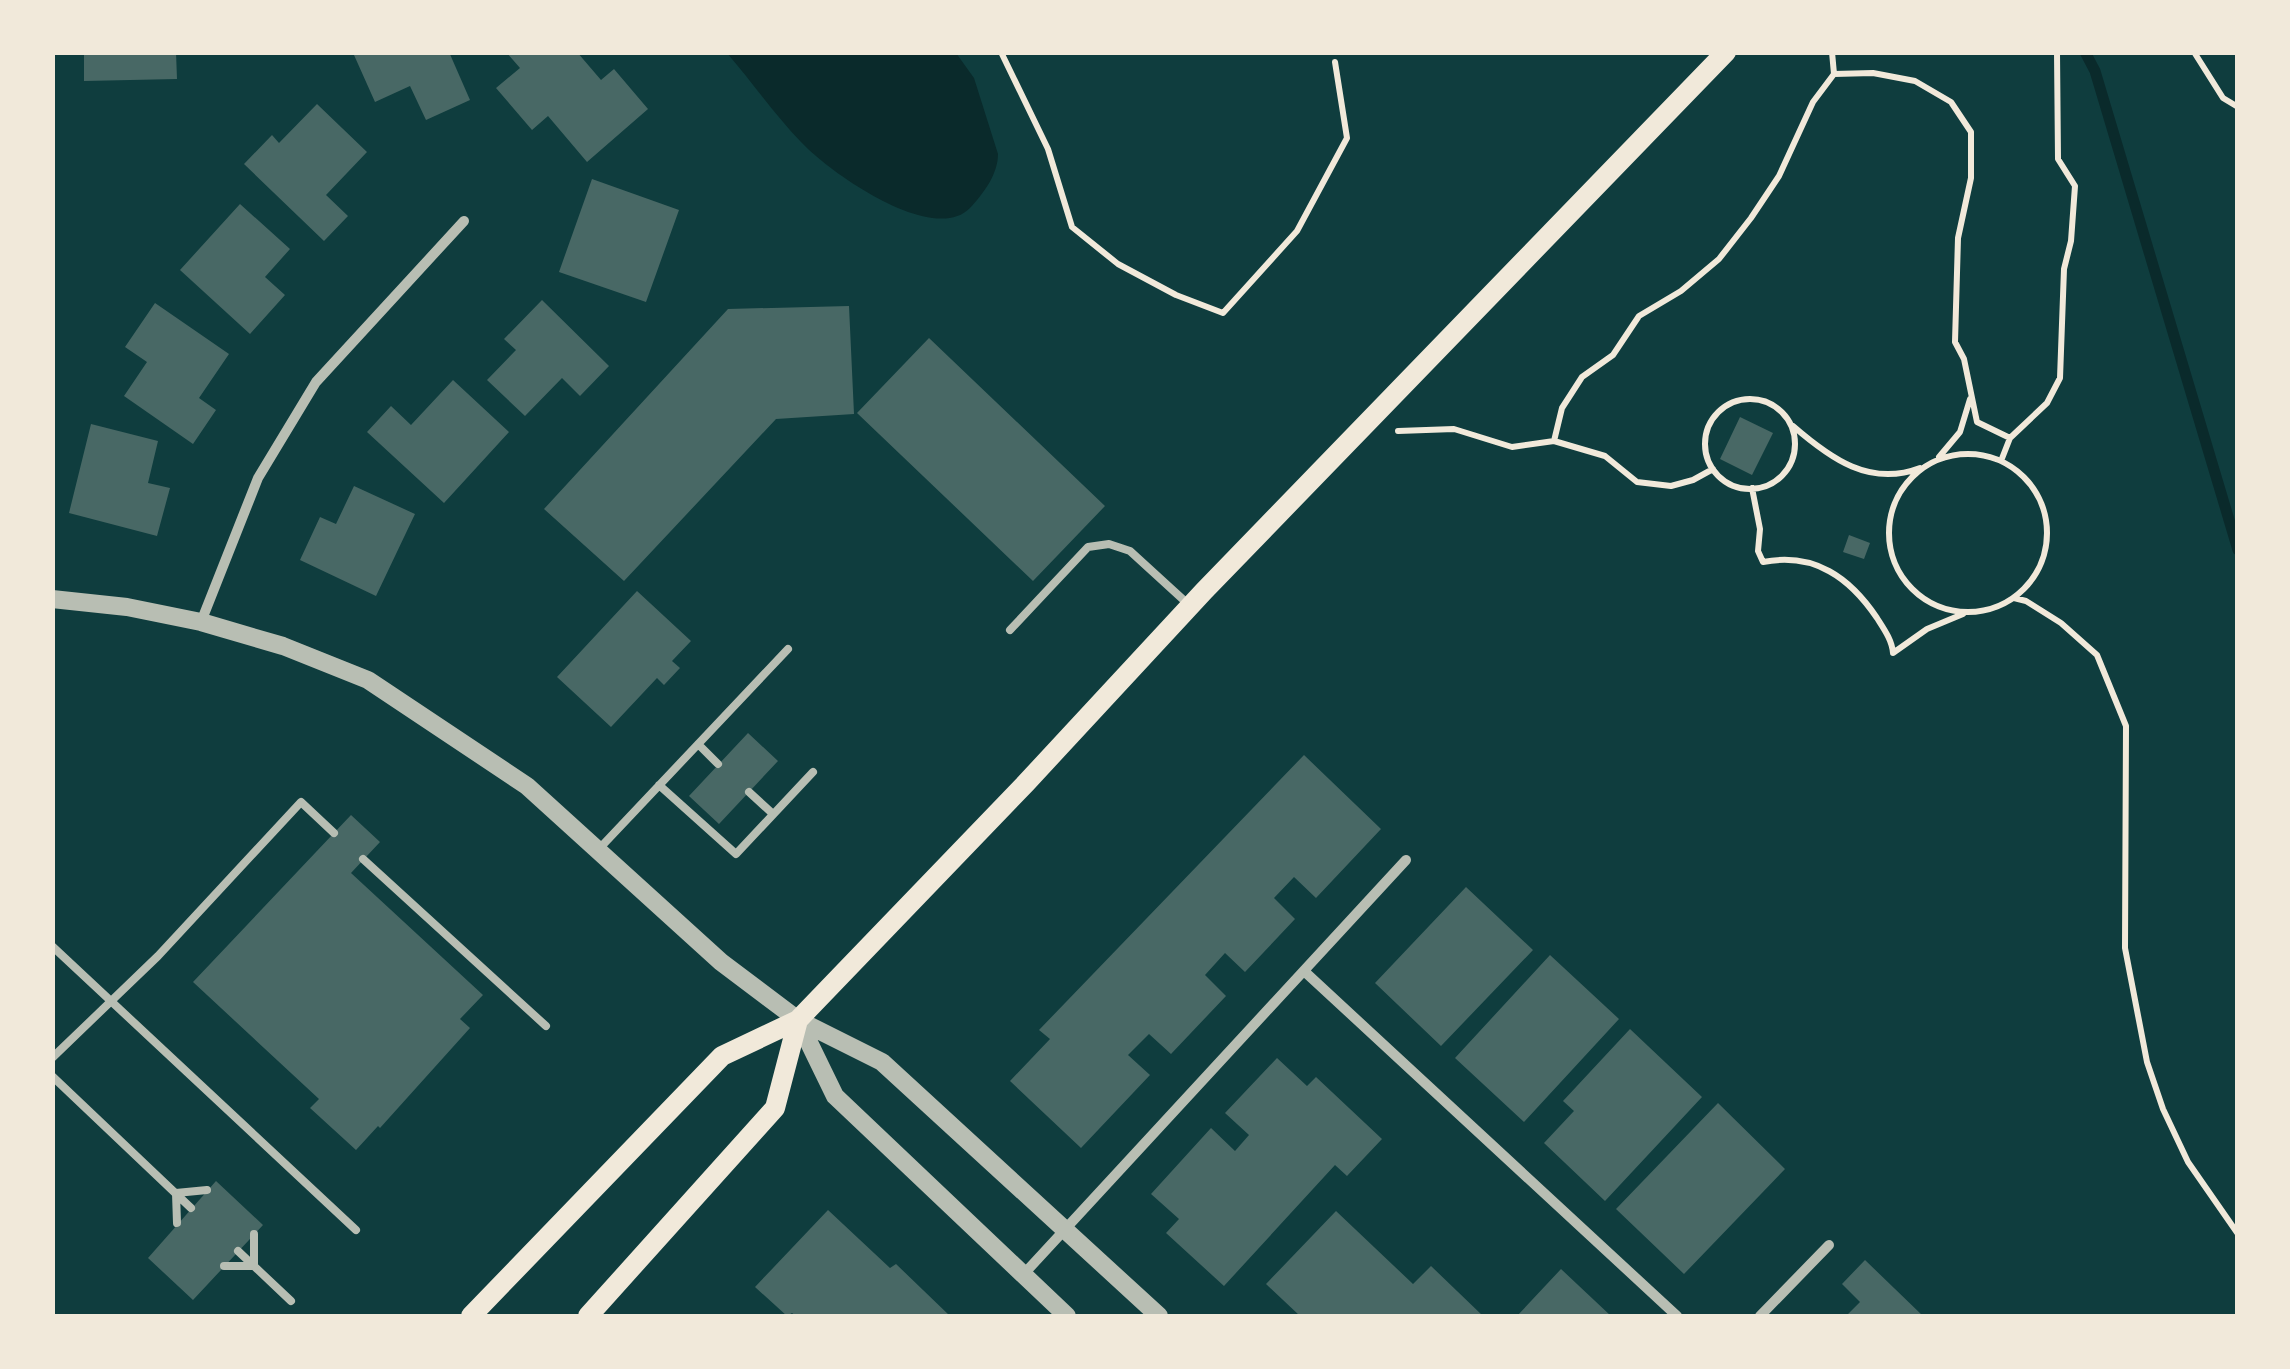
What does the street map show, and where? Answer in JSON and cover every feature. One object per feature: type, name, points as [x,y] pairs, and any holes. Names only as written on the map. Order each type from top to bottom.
[{"type":"main road","points":[[473,1315],[722,1056],[798,1020],[1726,52]]},
{"type":"main road","points":[[588,1316],[774,1108],[798,1020]]},
{"type":"street","points":[[201,622],[258,478],[316,382],[464,221]]},
{"type":"street","points":[[52,599],[126,607],[201,622],[283,646],[368,680],[527,786],[721,962],[798,1020],[882,1062],[1159,1316]]},
{"type":"street","points":[[1022,1276],[1406,860]]},
{"type":"street","points":[[1304,970],[1677,1316]]},
{"type":"street","points":[[798,1020],[836,1096],[1067,1316]]},
{"type":"street","points":[[1760,1316],[1828,1244]]},
{"type":"lane","points":[[1010,630],[1088,548],[1109,544],[1130,551],[1190,607]]},
{"type":"lane","points":[[598,850],[788,648]]},
{"type":"lane","points":[[698,744],[718,764]]},
{"type":"lane","points":[[660,785],[736,854],[814,772]]},
{"type":"lane","points":[[749,792],[773,814]]},
{"type":"lane","points":[[52,1058],[158,956],[300,802],[334,833]]},
{"type":"lane","points":[[364,860],[546,1026]]},
{"type":"lane","points":[[52,946],[356,1230]]},
{"type":"lane","points":[[52,1076],[191,1208]]},
{"type":"lane","points":[[176,1193],[207,1190]]},
{"type":"lane","points":[[176,1193],[176,1223]]},
{"type":"lane","points":[[254,1234],[254,1266]]},
{"type":"lane","points":[[238,1251],[291,1301]]},
{"type":"lane","points":[[224,1266],[254,1266]]},
{"type":"path","points":[[1001,52],[1048,149],[1072,227],[1118,264],[1176,295],[1223,313],[1298,231],[1347,138],[1335,62]]},
{"type":"path","points":[[1554,441],[1562,408],[1582,377],[1613,356],[1639,316],[1707,270],[1740,232],[1779,176],[1813,102],[1834,74],[1832,52]]},
{"type":"path","points":[[2001,460],[2010,438],[2047,403],[2060,378],[2064,269],[2076,186],[2058,158],[2057,52]]},
{"type":"path","points":[[2194,52],[2223,98],[2238,107]]},
{"type":"path","points":[[1834,74],[1872,73],[1915,81],[1951,102],[1971,132],[1971,178],[1958,238],[1955,342],[1964,359],[1978,422],[2010,438]]},
{"type":"path","points":[[1752,488],[1760,529],[1758,551],[1764,562],[1814,564],[1844,578],[1867,602],[1892,643],[1893,654],[1944,619],[1998,607],[2014,598],[2039,568],[2048,526],[2037,492],[2001,460],[1964,454],[1896,475],[1860,472],[1791,424],[1770,403],[1754,398],[1724,406],[1713,417],[1706,431],[1705,447],[1713,469],[1728,484],[1752,488],[1769,485],[1790,465],[1794,452],[1791,424]]},
{"type":"path","points":[[1969,612],[1941,608],[1912,589],[1894,562],[1889,536],[1894,506],[1907,483],[1935,461],[1960,432],[1970,398]]},
{"type":"path","points":[[1357,433],[1454,429],[1512,447],[1554,441],[1605,456],[1636,482],[1671,486],[1694,480],[1713,469]]},
{"type":"path","points":[[2014,598],[2061,623],[2097,656],[2126,726],[2125,948],[2147,1062],[2163,1109],[2188,1162],[2238,1234]]},
{"type":"water","points":[[727,53],[956,53],[974,78],[998,154],[993,176],[970,208],[953,217],[932,218],[882,200],[834,170],[801,142]]},
{"type":"building","points":[[84,52],[176,52],[177,79],[84,81]]},
{"type":"building","points":[[449,52],[470,100],[426,120],[410,86],[375,102],[354,55]]},
{"type":"building","points":[[506,52],[577,52],[601,80],[614,69],[648,109],[587,162],[548,116],[532,130],[496,88],[520,68]]},
{"type":"building","points":[[317,104],[367,152],[326,195],[348,216],[324,241],[244,164],[272,135],[279,143]]},
{"type":"building","points":[[592,179],[679,210],[646,302],[559,272]]},
{"type":"building","points":[[240,204],[290,249],[265,277],[285,295],[250,334],[180,270]]},
{"type":"building","points":[[542,300],[609,366],[580,396],[562,378],[525,416],[487,380],[516,350],[504,339]]},
{"type":"building","points":[[155,303],[229,354],[199,398],[216,410],[193,444],[124,396],[147,362],[125,347]]},
{"type":"building","points":[[849,306],[854,414],[776,419],[624,581],[544,509],[728,309]]},
{"type":"building","points":[[929,338],[1105,506],[1033,581],[857,413]]},
{"type":"building","points":[[453,380],[509,432],[444,503],[367,432],[391,406],[411,425]]},
{"type":"building","points":[[1740,417],[1773,433],[1752,475],[1720,459]]},
{"type":"building","points":[[91,424],[158,441],[148,483],[170,488],[157,536],[69,513]]},
{"type":"building","points":[[354,486],[415,514],[376,596],[300,560],[320,517],[336,524]]},
{"type":"building","points":[[1849,535],[1870,543],[1864,559],[1843,552]]},
{"type":"building","points":[[637,591],[691,641],[672,661],[680,668],[664,685],[657,678],[611,727],[557,677]]},
{"type":"building","points":[[748,733],[778,761],[719,824],[689,796]]},
{"type":"building","points":[[1304,755],[1381,829],[1316,898],[1294,877],[1274,898],[1295,919],[1245,972],[1225,953],[1205,975],[1226,996],[1171,1054],[1149,1034],[1128,1055],[1150,1075],[1081,1148],[1010,1081],[1050,1039],[1039,1030]]},
{"type":"building","points":[[351,815],[380,842],[351,873],[483,995],[460,1019],[470,1028],[356,1150],[310,1108],[319,1099],[193,982]]},
{"type":"building","points":[[1466,887],[1533,950],[1441,1046],[1375,983]]},
{"type":"building","points":[[1550,955],[1619,1019],[1524,1122],[1455,1058]]},
{"type":"building","points":[[1630,1029],[1702,1097],[1605,1201],[1544,1143],[1574,1111],[1563,1101]]},
{"type":"building","points":[[1277,1058],[1307,1086],[1316,1077],[1382,1139],[1347,1176],[1335,1165],[1224,1286],[1166,1233],[1179,1219],[1151,1194],[1211,1128],[1235,1151],[1249,1135],[1225,1113]]},
{"type":"building","points":[[1718,1103],[1785,1169],[1684,1274],[1616,1209]]},
{"type":"building","points":[[216,1181],[263,1225],[193,1300],[148,1258]]},
{"type":"building","points":[[828,1210],[890,1268],[896,1264],[950,1316],[787,1316],[755,1287]]},
{"type":"building","points":[[1336,1211],[1413,1284],[1431,1266],[1483,1316],[1300,1316],[1266,1284]]},
{"type":"building","points":[[1865,1260],[1923,1316],[1846,1316],[1860,1302],[1842,1284]]},
{"type":"building","points":[[1561,1269],[1611,1316],[1517,1316]]},
{"type":"waterway","points":[[2085,52],[2095,71],[2238,550]]}]
